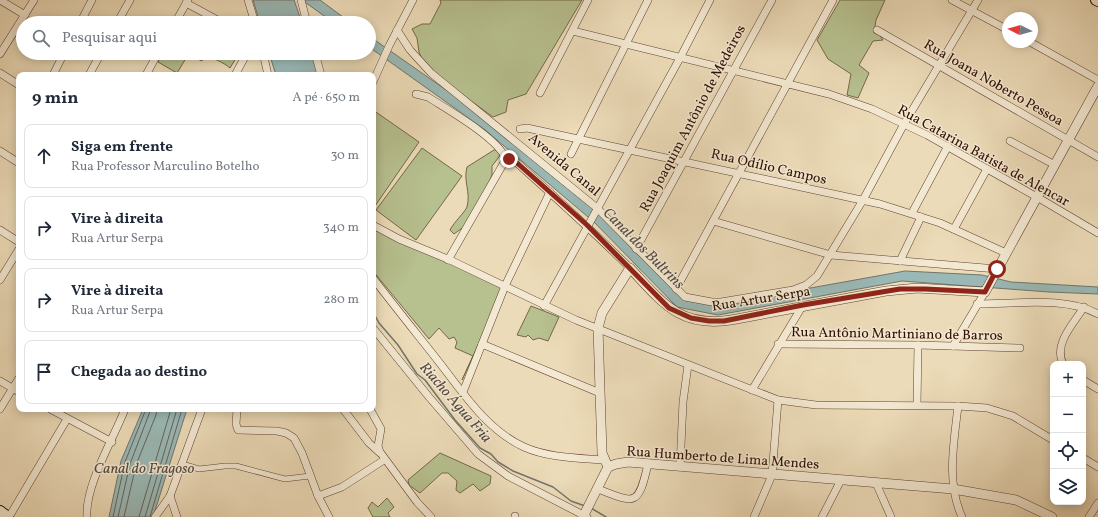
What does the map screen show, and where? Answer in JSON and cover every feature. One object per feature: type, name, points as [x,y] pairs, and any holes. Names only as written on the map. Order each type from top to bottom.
[{"type":"main road","points":[[0,512],[9,517]]},
{"type":"street","points":[[0,0],[25,15],[34,0]]},
{"type":"street","points":[[84,16],[92,0]]},
{"type":"street","points":[[121,16],[130,0]]},
{"type":"street","points":[[248,0],[253,16]]},
{"type":"street","points":[[376,76],[389,46],[413,0]]},
{"type":"street","points":[[540,93],[573,32],[588,0]]},
{"type":"street","points":[[571,154],[648,0]]},
{"type":"street","points":[[544,306],[680,58],[710,0]]},
{"type":"street","name":"Rua Joaquim Antônio de Medeiros","points":[[636,249],[772,0]]},
{"type":"street","points":[[676,289],[833,0]]},
{"type":"street","points":[[952,0],[1002,27]]},
{"type":"street","points":[[831,255],[904,124],[978,0]]},
{"type":"street","points":[[179,16],[187,1],[212,16]]},
{"type":"street","points":[[301,1],[305,16]]},
{"type":"street","points":[[0,54],[16,29]]},
{"type":"street","name":"Avenida Canal","points":[[397,30],[415,57],[440,82],[491,121],[597,209],[685,297],[716,303],[777,293],[800,287],[814,279],[831,255]]},
{"type":"street","name":"Rua Joana Noberto Pessoa","points":[[878,30],[939,67],[1098,157]]},
{"type":"street","name":"Rua Catarina Batista de Alencar","points":[[573,32],[624,46],[680,58],[852,101],[904,124],[948,146],[1098,233]]},
{"type":"street","points":[[1038,46],[1098,80]]},
{"type":"street","points":[[54,72],[60,60]]},
{"type":"street","points":[[91,72],[97,60]]},
{"type":"street","points":[[148,72],[154,60]]},
{"type":"street","points":[[237,72],[243,60]]},
{"type":"street","points":[[265,60],[267,72]]},
{"type":"street","points":[[317,60],[320,72]]},
{"type":"street","points":[[0,73],[16,82]]},
{"type":"street","points":[[953,346],[996,272],[1098,86]]},
{"type":"street","points":[[416,94],[428,97],[492,141],[503,152],[506,159],[448,260]]},
{"type":"street","name":"Rua Odílio Campos","points":[[520,129],[527,128],[685,160],[739,174],[863,200],[912,213],[954,229],[1006,253]]},
{"type":"street","points":[[1010,141],[1055,165]]},
{"type":"street","points":[[912,213],[948,146]]},
{"type":"street","points":[[0,152],[16,161]]},
{"type":"street","name":"Rua Artur Serpa","points":[[506,159],[512,159],[516,162],[550,192],[589,223],[669,308],[683,316],[700,320],[731,320],[803,305],[900,289],[985,291]]},
{"type":"street","points":[[954,229],[987,169]]},
{"type":"street","points":[[463,392],[505,286],[550,192]]},
{"type":"street","points":[[900,261],[922,217]]},
{"type":"street","points":[[712,222],[831,255],[996,272]]},
{"type":"street","points":[[376,227],[410,244],[505,286],[544,306],[717,377],[778,400],[816,405],[918,405],[987,408],[1007,413],[1050,438]]},
{"type":"street","points":[[0,230],[16,240]]},
{"type":"street","points":[[0,280],[16,255]]},
{"type":"street","points":[[376,332],[478,454],[508,476],[585,516],[598,489],[606,464],[602,453],[598,328],[602,313],[630,268]]},
{"type":"street","name":"Rua Humberto de Lima Mendes","points":[[376,282],[463,392],[498,431],[525,447],[606,464],[628,462],[953,489],[1016,500],[1052,517]]},
{"type":"street","points":[[977,304],[1057,303],[1084,307],[1098,314]]},
{"type":"street","points":[[778,344],[803,305]]},
{"type":"street","points":[[1062,361],[1060,354],[1061,345],[1084,307]]},
{"type":"street","points":[[482,344],[600,393]]},
{"type":"street","name":"Rua Antônio Martiniano de Barros","points":[[752,390],[778,344],[918,345],[1020,348]]},
{"type":"street","points":[[918,345],[918,405]]},
{"type":"street","points":[[680,467],[683,402],[688,365]]},
{"type":"street","points":[[0,381],[16,390],[0,409]]},
{"type":"street","points":[[1086,382],[1098,389]]},
{"type":"street","points":[[754,517],[772,474],[778,400]]},
{"type":"street","points":[[958,406],[952,472],[955,501],[962,517]]},
{"type":"street","points":[[55,412],[112,442]]},
{"type":"street","points":[[87,517],[86,506],[92,486],[124,412]]},
{"type":"street","points":[[155,517],[170,496],[201,412]]},
{"type":"street","points":[[237,412],[236,428],[240,431],[277,431],[292,437],[300,449],[318,496],[330,517]]},
{"type":"street","points":[[345,412],[369,443],[383,457],[431,517]]},
{"type":"street","points":[[372,412],[381,429],[378,447],[383,457]]},
{"type":"street","points":[[9,517],[67,419]]},
{"type":"street","points":[[318,496],[342,487],[383,457]]},
{"type":"street","points":[[1086,460],[1098,467]]},
{"type":"street","points":[[182,464],[199,469],[236,466],[285,479],[310,476]]},
{"type":"street","points":[[598,489],[628,500],[634,499],[639,494],[648,464]]},
{"type":"street","points":[[822,517],[841,480]]},
{"type":"street","points":[[876,483],[891,517]]},
{"type":"street","points":[[170,496],[177,517]]},
{"type":"street","points":[[1089,517],[1098,503]]},
{"type":"green space","points":[[440,0],[582,0],[526,94],[508,100],[506,112],[493,117],[426,68],[419,52],[417,38],[412,29],[422,24],[430,24],[441,3]]},
{"type":"green space","points":[[840,0],[885,0],[876,20],[874,33],[879,34],[883,40],[873,41],[859,65],[869,73],[858,98],[847,95],[851,74],[828,59],[817,40]]},
{"type":"green space","points":[[159,60],[185,60],[178,72],[158,62]]},
{"type":"green space","points":[[216,60],[235,60],[230,68]]},
{"type":"green space","points":[[376,112],[419,142],[376,205]]},
{"type":"green space","points":[[422,148],[462,176],[416,240],[376,210]]},
{"type":"green space","points":[[494,150],[498,150],[502,153],[492,166],[492,175],[479,206],[469,223],[454,234],[450,230],[467,207],[467,167]]},
{"type":"green space","points":[[377,230],[505,286],[473,356],[455,348],[457,342],[454,337],[449,339],[439,328],[429,339],[376,275]]},
{"type":"green space","points":[[531,306],[559,317],[548,341],[539,338],[533,340],[528,335],[526,337],[517,335]]},
{"type":"green space","points":[[440,453],[491,476],[490,484],[480,491],[473,484],[460,493],[456,490],[457,481],[448,473],[442,473],[420,493],[409,485],[408,480]]},
{"type":"green space","points":[[387,498],[394,507],[388,513],[390,517],[373,517],[368,508],[372,502],[378,507]]},
{"type":"water","points":[[253,0],[294,0],[300,16],[258,16]]},
{"type":"water","points":[[302,0],[320,0],[342,16],[324,16]]},
{"type":"water","name":"Canal dos Bultrins","points":[[376,41],[479,113],[599,213],[682,298],[716,305],[905,271],[982,275],[1011,282],[1098,287],[1098,294],[1049,292],[902,281],[718,315],[677,307],[594,222],[484,129],[376,52]]},
{"type":"water","points":[[271,60],[314,60],[318,72],[275,72]]},
{"type":"water","name":"Canal do Fragoso","points":[[142,412],[186,412],[153,517],[109,517],[121,461]]},
{"type":"waterway","name":"Riacho Água Fria","points":[[376,318],[398,345],[417,374],[425,380],[455,420],[480,448],[491,454],[498,462],[513,471],[553,487],[571,501],[585,506]]},
{"type":"waterway","name":"Riacho Água Fria","points":[[591,508],[606,517]]},
{"type":"route","points":[[509,159],[516,162],[587,225],[669,308],[676,313],[691,318],[709,321],[724,321],[886,290],[925,289],[985,292],[997,269]]}]
